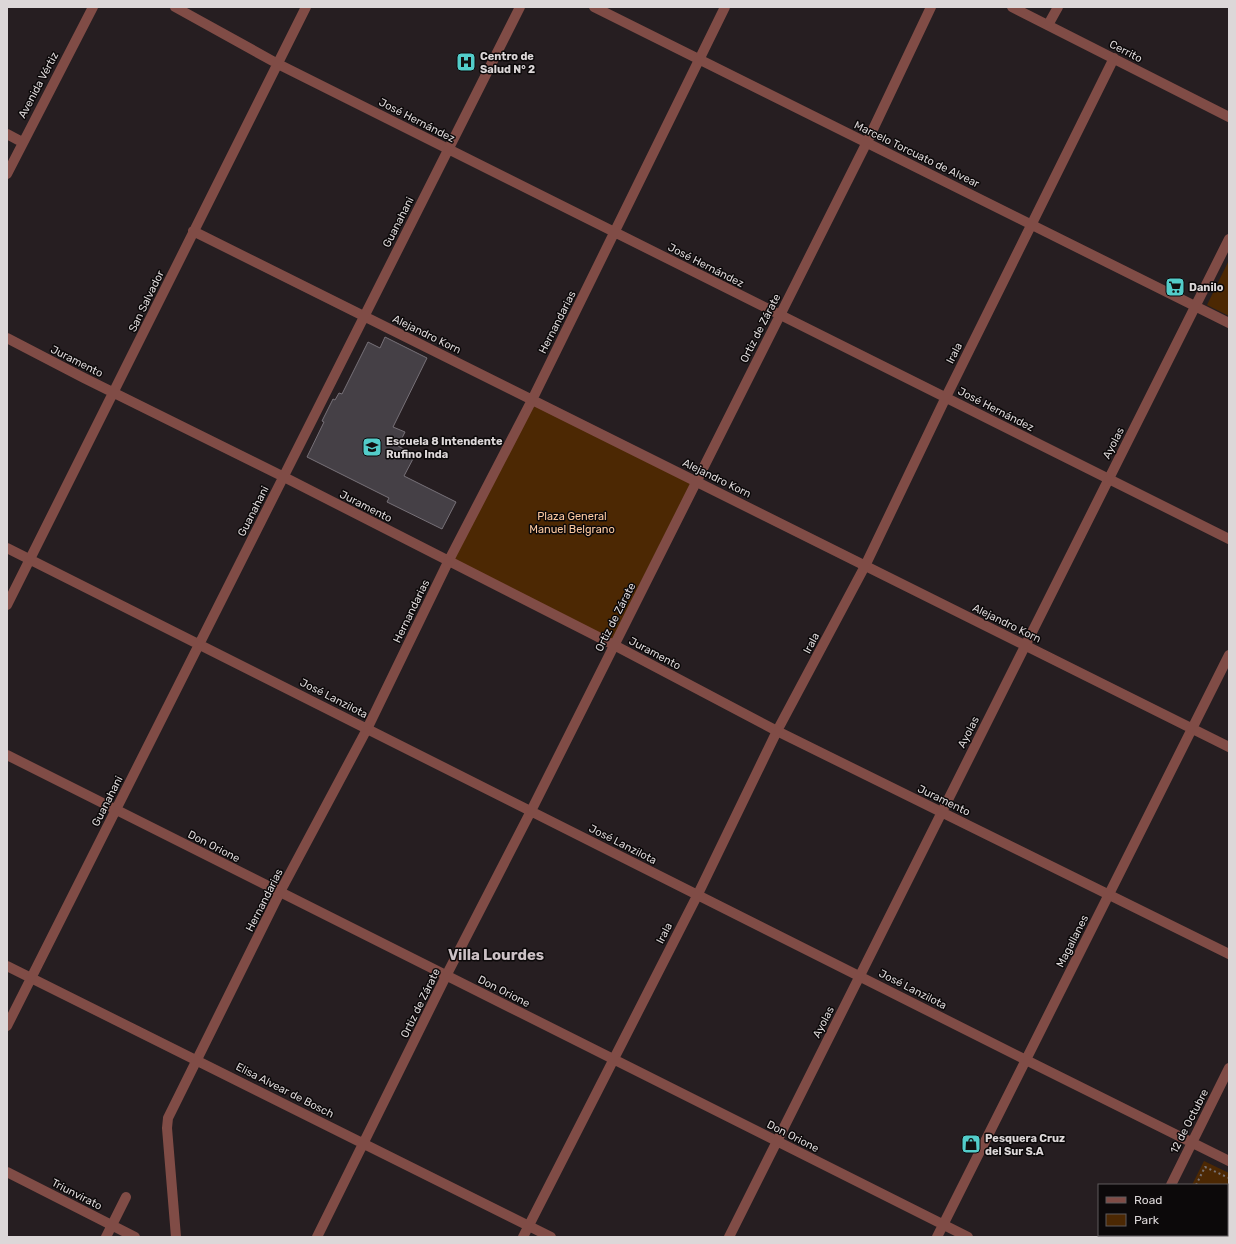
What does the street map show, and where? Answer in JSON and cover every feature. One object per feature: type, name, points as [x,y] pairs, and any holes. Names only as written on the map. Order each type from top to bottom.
[{"type":"street","name":"Avenida Vértiz","points":[[7,174],[22,142],[93,7]]},
{"type":"street","name":"José Hernández","points":[[175,7],[278,64],[1229,539]]},
{"type":"street","name":"San Salvador","points":[[7,605],[306,7]]},
{"type":"street","name":"Guanahani","points":[[7,1026],[520,7]]},
{"type":"street","name":"Marcelo Torcuato de Alvear","points":[[594,7],[1229,323]]},
{"type":"street","name":"Hernandarias","points":[[176,1237],[168,1118],[280,892],[367,729],[448,562],[532,400],[726,7]]},
{"type":"street","name":"Ortiz de Zárate","points":[[317,1237],[446,976],[531,811],[780,315],[931,7]]},
{"type":"street","name":"Cerrito","points":[[1012,7],[1229,117]]},
{"type":"street","points":[[1048,25],[1058,7]]},
{"type":"street","name":"Irala","points":[[523,1237],[698,894],[778,732],[865,566],[946,397],[1114,58]]},
{"type":"street","points":[[7,134],[22,142]]},
{"type":"street","name":"Alejandro Korn","points":[[193,231],[1229,747]]},
{"type":"street","name":"Ayolas","points":[[729,1237],[1229,239]]},
{"type":"street","name":"Juramento","points":[[7,338],[284,477],[778,732],[1229,954]]},
{"type":"street","name":"José Lanzilota","points":[[7,548],[1026,1060],[1229,1160]]},
{"type":"street","name":"Magallanes","points":[[937,1237],[1229,655]]},
{"type":"street","name":"Don Orione","points":[[7,755],[968,1237]]},
{"type":"street","name":"Elisa Alvear de Bosch","points":[[7,966],[551,1237]]},
{"type":"street","name":"12 de Octubre","points":[[1171,1184],[1229,1068]]},
{"type":"street","name":"Triunvirato","points":[[7,1172],[135,1237]]},
{"type":"street","points":[[106,1237],[126,1196]]},
{"type":"path","points":[[1196,1184],[1205,1167],[1229,1178]]},
{"type":"green space","points":[[1229,260],[1229,316],[1207,305]]},
{"type":"green space","name":"Plaza General Manuel Belgrano","points":[[532,400],[696,482],[614,645],[448,562]]},
{"type":"green space","points":[[1204,1161],[1229,1173],[1229,1237],[1166,1237],[1228,1236],[1228,1184],[1192,1184]]},
{"type":"building","name":"Escuela 8 Intendente Rufino Inda","points":[[385,337],[427,358],[393,427],[405,432],[398,446],[415,455],[404,476],[456,502],[442,529],[387,502],[389,498],[307,457],[333,399],[335,400],[339,393],[342,394],[368,342],[380,348]]},
{"type":"place","name":"Centro de Salud N° 2","points":[[466,62]]},
{"type":"place","name":"Danilo","points":[[1175,287]]},
{"type":"place","name":"Escuela 8 Intendente Rufino Inda","points":[[372,447]]},
{"type":"place","name":"Pesquera Cruz del Sur S.A","points":[[971,1144]]},
{"type":"district","name":"Villa Lourdes","points":[[496,955]]}]
